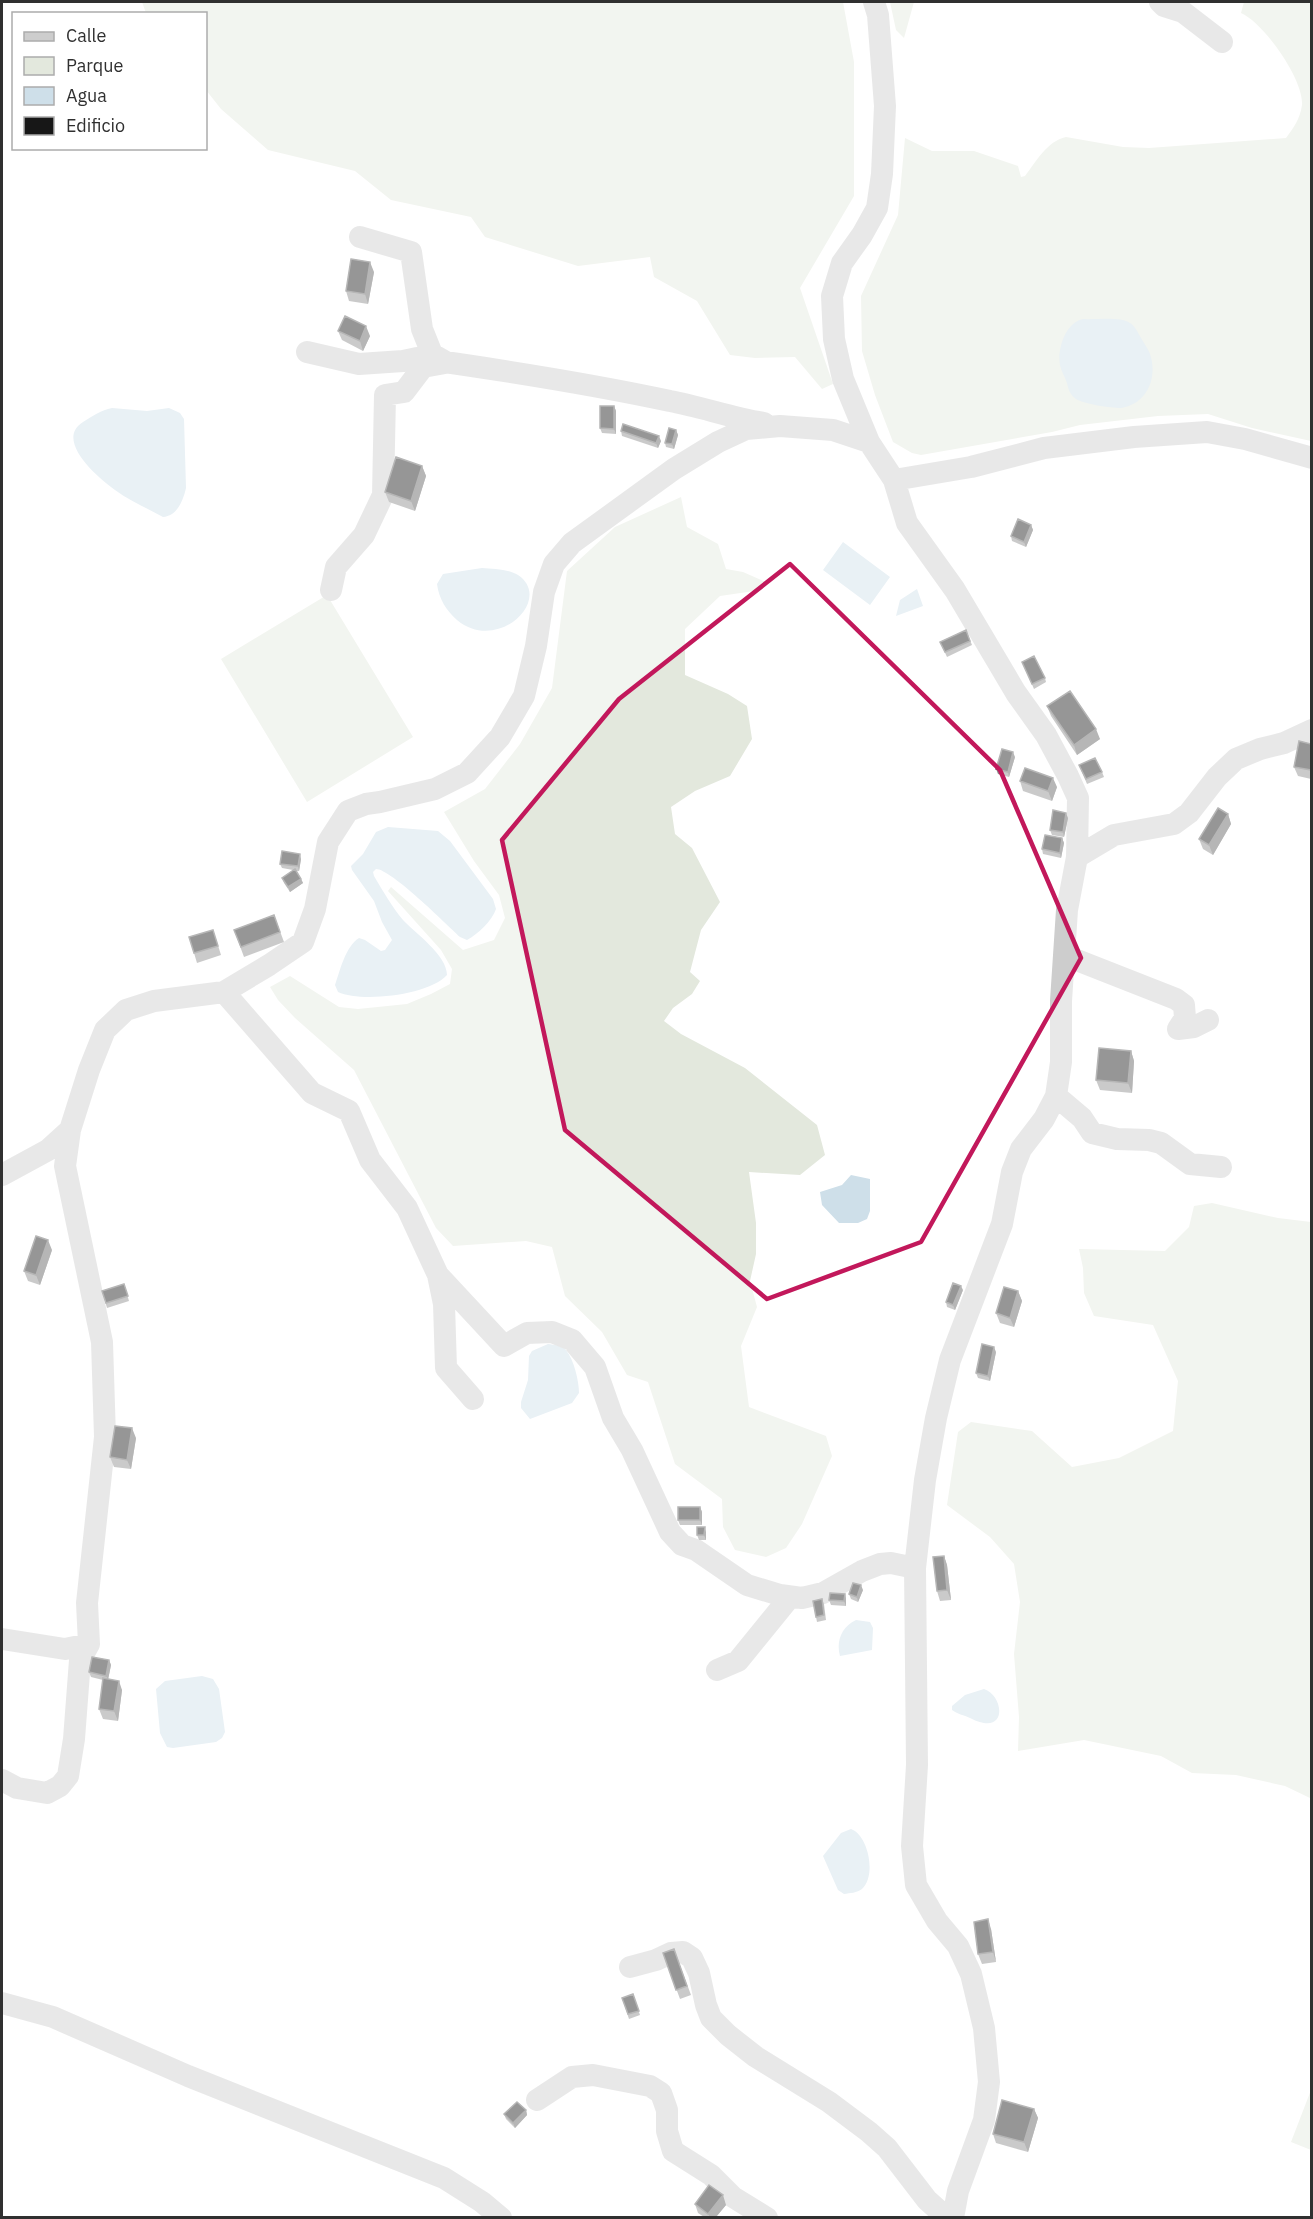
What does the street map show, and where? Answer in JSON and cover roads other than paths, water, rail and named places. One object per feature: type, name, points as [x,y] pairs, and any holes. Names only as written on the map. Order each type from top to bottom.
[{"type":"street","points":[[874,2],[878,15],[885,106],[879,196],[877,208],[862,235],[842,263],[832,297],[834,339],[843,379],[869,442],[894,480],[907,523],[955,590],[1016,693],[1046,735],[1078,798],[1077,857],[1067,910],[1061,1001],[1061,1062],[1056,1096],[1044,1119],[1021,1149],[1012,1172],[1002,1224],[950,1360],[936,1418],[925,1480],[915,1568],[917,1765],[912,1846],[916,1885],[937,1921],[958,1946],[971,1974],[984,2028],[989,2082],[984,2120],[958,2191],[953,2217]]},
{"type":"street","points":[[1160,2],[1164,6],[1183,12],[1222,42]]},
{"type":"street","points":[[360,237],[411,252],[422,329],[432,354],[446,363]]},
{"type":"street","points":[[307,352],[360,364],[417,358],[555,378],[673,401],[727,417],[780,426],[833,430],[869,442]]},
{"type":"street","points":[[331,590],[336,567],[364,535],[383,495],[385,396],[404,392],[423,368],[446,363]]},
{"type":"street","points":[[2,1780],[17,1788],[47,1793],[60,1786],[69,1776],[80,1660],[89,1644],[87,1603],[105,1437],[102,1342],[65,1166],[70,1130],[89,1070],[105,1030],[126,1011],[154,1001],[224,992],[303,942],[315,909],[328,842],[348,810],[435,789],[467,772],[500,736],[524,696],[536,646],[544,592],[554,564],[572,543],[674,469],[718,442],[746,429],[780,426]]},
{"type":"street","points":[[894,480],[971,467],[1044,448],[1134,437],[1207,432],[1245,439],[1311,458]]},
{"type":"street","points":[[1077,857],[1114,835],[1174,824],[1189,813],[1217,777],[1236,759],[1260,749],[1284,743],[1311,730]]},
{"type":"street","points":[[1064,955],[1176,999],[1184,1005],[1185,1018],[1178,1029],[1194,1027],[1208,1020]]},
{"type":"street","points":[[224,992],[312,1093],[349,1111],[370,1160],[407,1208],[438,1275],[444,1304],[446,1368],[473,1399]]},
{"type":"street","points":[[1056,1096],[1082,1118],[1092,1133],[1161,1143],[1190,1164],[1221,1167]]},
{"type":"street","points":[[2,1175],[48,1150],[70,1130]]},
{"type":"street","points":[[438,1275],[504,1346],[527,1333],[552,1332],[572,1340],[594,1367],[614,1418],[632,1450],[670,1532],[682,1545],[696,1550],[747,1585],[802,1598],[823,1593],[880,1564],[891,1563],[915,1568]]},
{"type":"street","points":[[717,1670],[738,1661],[790,1597]]},
{"type":"street","points":[[2,1639],[65,1649],[89,1644]]},
{"type":"street","points":[[630,1967],[671,1953],[683,1952],[692,1958],[699,1973],[711,2018],[756,2057],[829,2102],[869,2132],[887,2148],[927,2200],[947,2217]]},
{"type":"street","points":[[2,2002],[53,2017],[188,2076],[444,2178],[501,2217]]},
{"type":"street","points":[[537,2100],[572,2077],[593,2075],[650,2086],[661,2093],[668,2110],[667,2131],[674,2151],[711,2175],[733,2197],[767,2217]]},
{"type":"water","points":[[1084,319],[1120,320],[1130,323],[1150,354],[1151,381],[1144,395],[1130,406],[1121,408],[1091,404],[1080,401],[1071,393],[1061,367],[1060,351],[1068,330],[1072,325]]},
{"type":"water","points":[[112,408],[147,411],[169,408],[180,413],[184,419],[186,488],[181,503],[172,514],[163,517],[121,494],[90,468],[76,448],[73,439],[75,430],[94,415]]},
{"type":"water","points":[[843,542],[890,577],[870,605],[823,570]]},
{"type":"water","points":[[482,568],[505,570],[518,575],[527,585],[529,597],[525,609],[516,619],[504,627],[489,631],[473,629],[457,620],[439,595],[437,584],[443,574]]},
{"type":"water","points":[[917,589],[923,606],[896,616],[900,600]]},
{"type":"water","points":[[388,827],[438,831],[450,841],[493,899],[496,909],[484,927],[467,940],[460,937],[405,887],[383,871],[376,869],[373,872],[374,876],[391,904],[403,920],[436,952],[446,967],[447,975],[426,988],[411,992],[378,997],[349,995],[338,992],[335,985],[350,947],[359,938],[381,951],[385,950],[392,940],[374,901],[351,866],[363,854],[376,832]]},
{"type":"water","points":[[851,1175],[870,1179],[870,1211],[867,1219],[858,1223],[839,1223],[822,1205],[820,1192],[842,1185]]},
{"type":"water","points":[[548,1344],[562,1347],[569,1354],[576,1371],[579,1393],[572,1403],[530,1419],[521,1408],[528,1380],[529,1356],[532,1351]]},
{"type":"water","points":[[856,1620],[870,1622],[873,1628],[872,1650],[840,1656],[841,1635]]},
{"type":"water","points":[[202,1676],[213,1679],[219,1689],[225,1732],[216,1742],[167,1747],[160,1733],[156,1689],[165,1681]]},
{"type":"water","points":[[984,1689],[991,1693],[999,1706],[997,1719],[991,1723],[983,1723],[952,1710],[952,1706],[965,1695]]},
{"type":"water","points":[[851,1829],[862,1839],[866,1847],[870,1865],[869,1875],[862,1889],[844,1894],[838,1890],[823,1856],[841,1833]]}]
